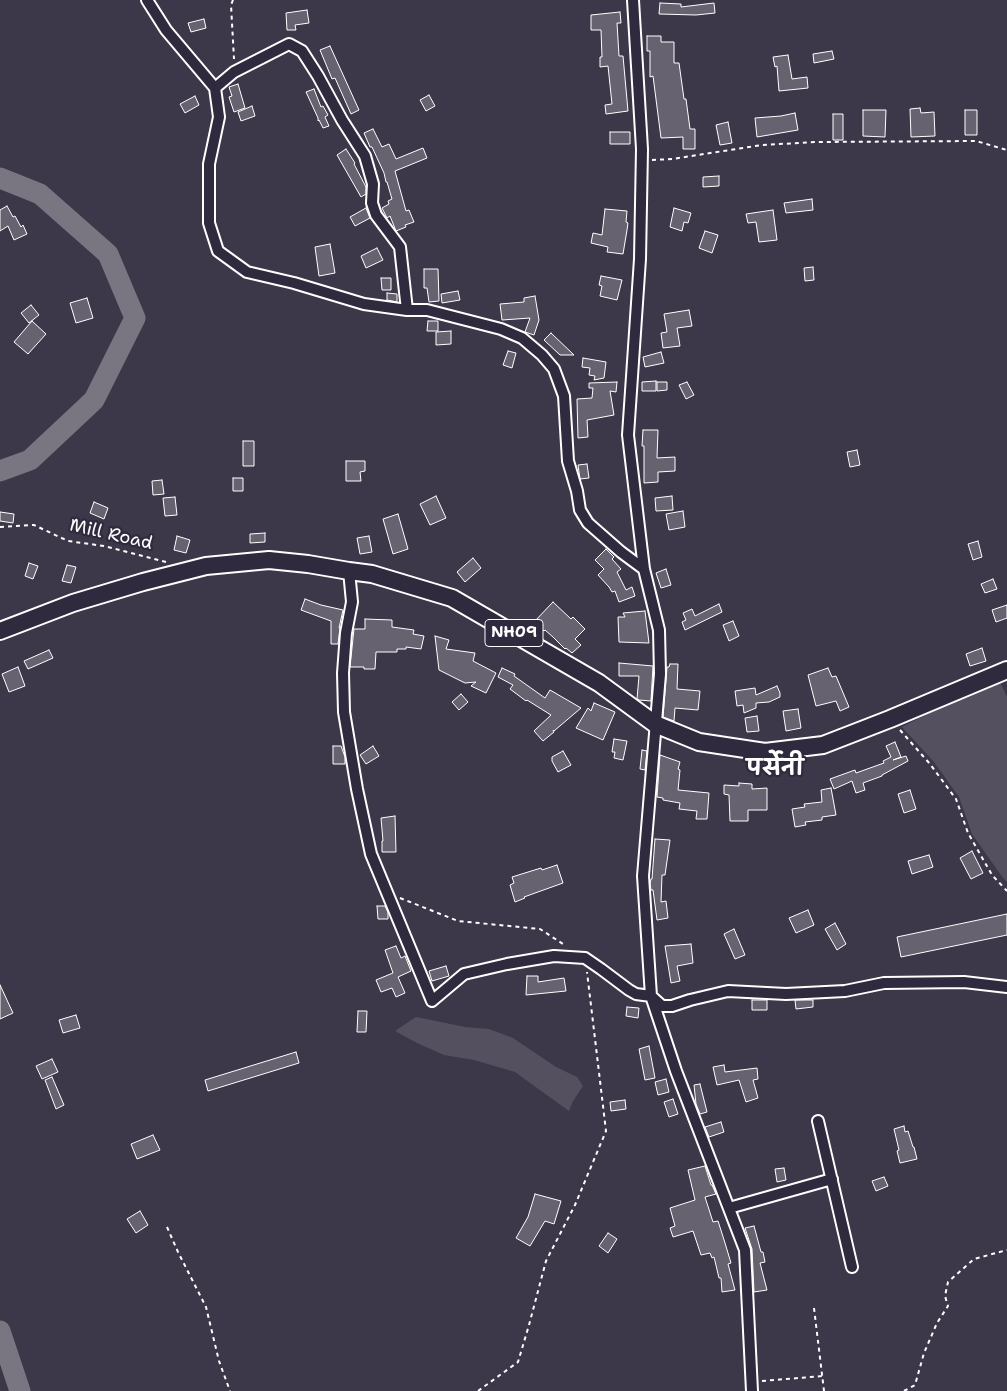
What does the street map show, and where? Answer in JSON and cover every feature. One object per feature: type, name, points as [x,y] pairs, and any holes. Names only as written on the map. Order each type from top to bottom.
[{"type":"main road","name":"NH09","points":[[0,631],[73,603],[206,566],[269,560],[372,574],[452,598],[599,683],[655,724],[699,742],[765,752],[823,745],[1007,670]]},
{"type":"street","points":[[146,0],[166,30],[215,88],[219,117],[209,164],[209,223],[218,251],[247,272],[294,283],[364,304],[407,310],[427,310],[501,329],[522,338],[542,354],[554,369],[564,396],[568,461],[577,491],[580,510],[588,523],[644,569]]},
{"type":"street","points":[[633,0],[642,161],[640,259],[628,435],[644,569],[659,630],[660,674],[643,876],[651,996],[676,1071],[746,1250],[752,1386]]},
{"type":"street","points":[[215,88],[234,72],[289,44],[302,51],[365,156],[373,184],[372,203],[376,216],[400,247],[407,310]]},
{"type":"street","points":[[349,571],[352,602],[346,633],[343,673],[344,712],[357,789],[371,854],[432,1001],[464,974],[554,956],[585,958],[629,990],[636,994],[651,996],[662,1006],[672,1006],[728,992],[786,994],[845,991],[884,983],[964,982],[1007,987]]},
{"type":"street","points":[[818,1121],[852,1267]]},
{"type":"street","points":[[730,1208],[832,1179]]},
{"type":"path","points":[[232,0],[234,72]]},
{"type":"path","points":[[642,161],[672,159],[762,145],[817,142],[976,141],[1007,150]]},
{"type":"path","name":"Mill Road","points":[[0,527],[34,525],[68,541],[104,546],[160,559],[187,570]]},
{"type":"path","points":[[890,719],[930,764],[956,799],[968,833],[992,875],[1007,891]]},
{"type":"path","points":[[388,892],[458,921],[540,929],[585,958],[606,1131],[575,1205],[546,1260],[530,1325],[518,1362],[478,1391]]},
{"type":"path","points":[[167,1227],[206,1307],[219,1361],[230,1391]]},
{"type":"path","points":[[904,1391],[915,1385],[924,1353],[937,1323],[948,1306],[946,1296],[948,1282],[974,1259],[1007,1250]]},
{"type":"path","points":[[814,1308],[824,1391]]},
{"type":"path","points":[[752,1386],[823,1376]]},
{"type":"shaded area","points":[[1000,682],[1007,697],[1007,882],[972,834],[959,797],[934,762],[902,727],[943,706]]},
{"type":"shaded area","points":[[416,1017],[465,1027],[489,1029],[513,1038],[556,1067],[577,1077],[583,1086],[569,1111],[515,1072],[474,1060],[444,1055],[395,1031]]},
{"type":"building","points":[[660,3],[681,4],[681,7],[714,3],[715,13],[696,15],[659,14]]},
{"type":"building","points":[[307,10],[309,23],[295,25],[296,30],[287,30],[286,13]]},
{"type":"building","points":[[620,12],[621,23],[617,23],[619,56],[623,56],[628,111],[606,114],[605,105],[612,104],[608,66],[600,67],[600,57],[602,57],[601,30],[591,30],[591,15]]},
{"type":"building","points":[[204,19],[206,28],[191,32],[188,23]]},
{"type":"building","points":[[647,36],[661,36],[661,42],[674,42],[674,63],[679,63],[690,129],[695,129],[695,149],[683,149],[683,137],[661,138],[653,76],[650,77],[650,51],[647,51]]},
{"type":"building","points":[[330,46],[359,110],[351,114],[335,78],[332,79],[320,50]]},
{"type":"building","points":[[832,51],[834,59],[814,63],[813,54]]},
{"type":"building","points":[[788,55],[792,79],[807,77],[808,88],[779,91],[777,66],[775,67],[773,57]]},
{"type":"building","points":[[238,84],[245,108],[234,112],[229,97],[232,96],[229,87]]},
{"type":"building","points":[[314,89],[321,107],[323,106],[328,115],[325,117],[329,126],[323,128],[318,121],[306,92]]},
{"type":"building","points":[[429,95],[435,106],[426,111],[420,100]]},
{"type":"building","points":[[195,96],[199,105],[185,113],[180,104]]},
{"type":"building","points":[[252,106],[255,116],[241,121],[238,112]]},
{"type":"building","points":[[920,108],[921,113],[934,112],[935,136],[911,137],[910,109]]},
{"type":"building","points":[[863,110],[886,110],[885,137],[863,136]]},
{"type":"building","points":[[965,110],[977,110],[977,135],[965,135]]},
{"type":"building","points":[[795,113],[798,130],[757,137],[755,118]]},
{"type":"building","points":[[833,114],[843,114],[843,140],[833,140]]},
{"type":"building","points":[[728,122],[732,143],[720,145],[716,125]]},
{"type":"building","points":[[373,129],[382,147],[389,144],[396,159],[423,148],[427,158],[395,171],[406,211],[409,210],[414,222],[396,231],[390,216],[387,218],[382,208],[389,204],[388,201],[392,199],[387,182],[364,133]]},
{"type":"building","points":[[610,132],[630,132],[630,144],[610,144]]},
{"type":"building","points":[[346,149],[366,187],[366,194],[361,197],[337,155]]},
{"type":"building","points":[[719,176],[719,186],[703,187],[703,177]]},
{"type":"building","points":[[812,199],[813,210],[786,213],[784,203]]},
{"type":"building","points":[[7,206],[21,227],[23,225],[27,234],[14,240],[8,226],[0,231],[0,210]]},
{"type":"building","points":[[366,208],[370,218],[355,226],[350,217]]},
{"type":"building","points":[[674,208],[691,213],[688,223],[684,222],[682,231],[670,227]]},
{"type":"building","points":[[605,209],[627,211],[626,222],[628,223],[623,254],[607,252],[608,247],[591,243],[593,233],[602,235]]},
{"type":"building","points":[[773,210],[777,240],[759,242],[756,222],[748,223],[746,214]]},
{"type":"building","points":[[705,231],[718,235],[712,253],[699,248]]},
{"type":"building","points":[[330,244],[335,273],[319,276],[315,247]]},
{"type":"building","points":[[377,248],[383,260],[366,268],[361,256]]},
{"type":"building","points":[[813,267],[814,280],[805,281],[804,268]]},
{"type":"building","points":[[424,269],[438,269],[439,301],[429,302],[427,288],[424,288]]},
{"type":"building","points":[[601,276],[622,280],[617,300],[600,296],[602,286],[599,285]]},
{"type":"building","points":[[381,278],[391,278],[391,290],[382,290]]},
{"type":"building","points":[[458,291],[460,300],[442,303],[441,294]]},
{"type":"building","points":[[387,293],[397,294],[397,302],[387,300]]},
{"type":"building","points":[[535,296],[539,320],[534,335],[525,332],[530,318],[502,320],[500,304],[524,302],[524,298]]},
{"type":"building","points":[[87,298],[93,318],[76,323],[70,303]]},
{"type":"building","points":[[31,305],[39,315],[29,323],[21,313]]},
{"type":"building","points":[[689,310],[692,326],[677,328],[680,346],[663,348],[661,333],[667,332],[664,314]]},
{"type":"building","points":[[32,321],[46,334],[28,354],[14,342]]},
{"type":"building","points":[[428,321],[438,321],[438,331],[427,331]]},
{"type":"building","points":[[451,331],[451,344],[436,345],[436,332]]},
{"type":"building","points":[[551,333],[574,355],[560,355],[544,340]]},
{"type":"building","points":[[508,351],[516,353],[512,368],[503,365]]},
{"type":"building","points":[[661,352],[664,363],[645,367],[643,357]]},
{"type":"building","points":[[583,358],[606,362],[604,378],[594,380],[595,376],[589,375],[590,368],[582,367]]},
{"type":"building","points":[[656,381],[656,391],[642,391],[642,382]]},
{"type":"building","points":[[617,382],[616,392],[610,391],[614,415],[587,420],[588,437],[578,438],[577,399],[592,398],[593,388],[589,388],[589,383]]},
{"type":"building","points":[[657,382],[667,382],[667,390],[657,391]]},
{"type":"building","points":[[687,382],[694,395],[686,399],[679,385]]},
{"type":"building","points":[[643,430],[658,430],[657,458],[675,457],[675,471],[658,472],[658,482],[644,483]]},
{"type":"building","points":[[243,441],[254,441],[254,466],[243,466]]},
{"type":"building","points":[[857,450],[860,465],[850,467],[847,452]]},
{"type":"building","points":[[346,461],[365,461],[365,471],[360,472],[361,481],[346,481]]},
{"type":"building","points":[[587,464],[589,478],[580,479],[578,465]]},
{"type":"building","points":[[233,478],[243,478],[243,491],[233,491]]},
{"type":"building","points":[[162,480],[164,494],[153,495],[152,481]]},
{"type":"building","points":[[436,496],[446,518],[430,525],[420,504]]},
{"type":"building","points":[[672,496],[673,510],[656,511],[655,498]]},
{"type":"building","points":[[175,497],[177,515],[165,516],[163,498]]},
{"type":"building","points":[[94,502],[108,508],[104,519],[90,513]]},
{"type":"building","points":[[683,511],[685,527],[669,530],[666,514]]},
{"type":"building","points":[[0,512],[14,514],[13,523],[0,521]]},
{"type":"building","points":[[398,514],[408,549],[393,554],[383,519]]},
{"type":"building","points":[[265,533],[265,542],[250,543],[250,534]]},
{"type":"building","points":[[177,536],[190,540],[186,553],[174,550]]},
{"type":"building","points":[[369,536],[372,552],[360,554],[357,538]]},
{"type":"building","points":[[978,541],[982,557],[973,560],[968,544]]},
{"type":"building","points":[[606,549],[614,557],[612,559],[621,569],[617,572],[626,590],[632,587],[635,596],[619,602],[615,591],[612,592],[598,575],[604,569],[595,560]]},
{"type":"building","points":[[473,558],[481,568],[465,582],[457,572]]},
{"type":"building","points":[[29,563],[38,566],[33,579],[25,576]]},
{"type":"building","points":[[67,565],[76,567],[71,583],[62,581]]},
{"type":"building","points":[[666,569],[671,585],[661,588],[656,573]]},
{"type":"building","points":[[993,579],[997,589],[985,593],[981,584]]},
{"type":"building","points":[[305,599],[343,610],[338,644],[331,644],[331,621],[301,610]]},
{"type":"building","points":[[553,602],[585,629],[575,639],[581,645],[572,653],[534,622]]},
{"type":"building","points":[[719,604],[722,612],[685,630],[682,622],[686,620],[683,613],[692,609],[695,616]]},
{"type":"building","points":[[1007,605],[1007,618],[996,622],[992,610]]},
{"type":"building","points":[[645,611],[649,643],[619,642],[618,617],[625,617],[623,613]]},
{"type":"building","points":[[365,619],[392,620],[392,627],[414,630],[413,634],[424,636],[421,649],[406,647],[406,649],[397,649],[397,652],[376,652],[375,669],[350,667],[354,629],[365,629]]},
{"type":"building","points":[[733,621],[739,636],[729,641],[723,625]]},
{"type":"building","points":[[435,636],[449,640],[446,649],[475,653],[473,661],[496,673],[486,693],[471,686],[476,682],[465,683],[439,670]]},
{"type":"building","points":[[982,648],[986,661],[970,666],[966,654]]},
{"type":"building","points":[[49,650],[53,658],[28,669],[24,661]]},
{"type":"building","points":[[619,663],[653,666],[651,701],[637,699],[639,676],[619,676]]},
{"type":"building","points":[[670,664],[678,664],[677,689],[700,691],[698,710],[675,708],[674,721],[663,717],[667,667]]},
{"type":"building","points":[[18,667],[25,686],[9,692],[2,674]]},
{"type":"building","points":[[502,668],[515,674],[514,676],[545,698],[550,690],[581,708],[553,730],[554,732],[543,741],[534,731],[551,715],[526,701],[510,689],[513,685],[498,677]]},
{"type":"building","points":[[828,668],[832,677],[836,676],[849,707],[840,711],[836,701],[816,706],[808,675]]},
{"type":"building","points":[[777,686],[780,697],[769,702],[756,703],[756,708],[744,713],[743,705],[737,706],[735,691],[755,688],[756,695]]},
{"type":"building","points":[[461,694],[468,702],[459,710],[452,702]]},
{"type":"building","points":[[594,703],[615,712],[603,740],[576,728],[588,708],[591,711]]},
{"type":"building","points":[[798,709],[801,728],[786,731],[783,711]]},
{"type":"building","points":[[757,716],[759,731],[747,732],[745,718]]},
{"type":"building","points":[[614,739],[627,741],[623,760],[614,758],[615,752],[612,752]]},
{"type":"building","points":[[895,742],[901,757],[893,760],[906,756],[908,761],[882,776],[863,783],[865,790],[856,793],[852,781],[834,789],[830,779],[855,770],[856,773],[884,763],[883,761],[891,757],[886,746]]},
{"type":"building","points":[[333,746],[341,746],[345,757],[345,764],[333,764]]},
{"type":"building","points":[[373,746],[379,756],[366,764],[360,755]]},
{"type":"building","points":[[642,750],[647,751],[645,770],[640,769]]},
{"type":"building","points":[[563,751],[571,765],[558,772],[552,757]]},
{"type":"building","points":[[660,755],[680,762],[678,790],[709,793],[707,819],[696,819],[697,811],[679,809],[680,803],[657,797]]},
{"type":"building","points":[[739,783],[752,784],[752,789],[767,788],[767,810],[748,810],[748,821],[730,821],[729,795],[724,794],[724,785],[739,786]]},
{"type":"building","points":[[831,788],[836,815],[822,817],[822,820],[805,822],[806,825],[795,827],[792,809],[805,807],[804,804],[822,802],[821,790]]},
{"type":"building","points":[[910,790],[916,809],[904,813],[898,794]]},
{"type":"building","points":[[395,816],[396,852],[382,852],[381,818]]},
{"type":"building","points":[[655,839],[670,840],[665,875],[662,875],[661,902],[666,901],[668,918],[657,920],[653,890],[651,890],[650,884]]},
{"type":"building","points":[[972,851],[983,873],[971,879],[960,858]]},
{"type":"building","points":[[929,855],[933,867],[912,874],[908,861]]},
{"type":"building","points":[[557,865],[563,883],[515,902],[510,885],[514,883],[512,877]]},
{"type":"building","points":[[377,906],[385,906],[388,912],[388,919],[378,919]]},
{"type":"building","points":[[808,910],[814,925],[796,933],[789,918]]},
{"type":"building","points":[[1007,914],[1007,935],[901,957],[897,937]]},
{"type":"building","points":[[835,923],[846,944],[837,950],[825,929]]},
{"type":"building","points":[[734,929],[745,955],[735,959],[724,934]]},
{"type":"building","points":[[691,944],[693,963],[677,966],[680,981],[671,983],[665,946]]},
{"type":"building","points":[[396,946],[401,958],[405,956],[411,971],[398,977],[405,993],[396,997],[392,988],[381,992],[376,980],[393,973],[385,950]]},
{"type":"building","points":[[446,966],[449,976],[432,981],[429,971]]},
{"type":"building","points":[[527,976],[538,976],[538,982],[564,978],[566,991],[526,995]]},
{"type":"building","points":[[0,985],[13,1013],[0,1019]]},
{"type":"building","points":[[752,1000],[767,1000],[767,1010],[752,1010]]},
{"type":"building","points":[[795,1000],[813,1000],[813,1007],[796,1009]]},
{"type":"building","points":[[627,1007],[639,1008],[638,1018],[626,1016]]},
{"type":"building","points":[[358,1011],[367,1011],[366,1032],[357,1032]]},
{"type":"building","points":[[76,1015],[80,1028],[63,1033],[59,1020]]},
{"type":"building","points":[[649,1046],[655,1078],[645,1080],[639,1049]]},
{"type":"building","points":[[296,1052],[299,1063],[208,1091],[205,1080]]},
{"type":"building","points":[[52,1059],[58,1072],[42,1079],[36,1066]]},
{"type":"building","points":[[724,1065],[725,1072],[757,1068],[758,1079],[753,1080],[758,1098],[746,1102],[739,1080],[717,1085],[713,1067]]},
{"type":"building","points":[[52,1077],[64,1105],[56,1109],[45,1080]]},
{"type":"building","points":[[666,1079],[669,1092],[658,1095],[655,1082]]},
{"type":"building","points":[[700,1084],[707,1112],[700,1114],[696,1104],[694,1085]]},
{"type":"building","points":[[673,1099],[678,1114],[669,1117],[664,1102]]},
{"type":"building","points":[[625,1100],[626,1109],[611,1111],[610,1102]]},
{"type":"building","points":[[721,1122],[724,1132],[709,1137],[705,1127]]},
{"type":"building","points":[[904,1126],[905,1132],[908,1131],[917,1159],[900,1163],[894,1129]]},
{"type":"building","points":[[153,1135],[160,1150],[137,1159],[131,1144]]},
{"type":"building","points":[[705,1166],[716,1194],[705,1197],[713,1222],[718,1221],[731,1263],[728,1264],[735,1290],[722,1292],[721,1278],[719,1278],[714,1257],[712,1258],[710,1253],[701,1255],[693,1231],[673,1237],[670,1228],[675,1226],[670,1208],[695,1200],[688,1170]]},
{"type":"building","points":[[784,1168],[786,1180],[777,1182],[775,1169]]},
{"type":"building","points":[[884,1177],[888,1186],[876,1191],[872,1181]]},
{"type":"building","points":[[535,1194],[561,1201],[554,1224],[545,1221],[530,1246],[516,1238],[528,1217]]},
{"type":"building","points":[[140,1211],[148,1225],[136,1233],[127,1219]]},
{"type":"building","points":[[754,1226],[761,1252],[763,1252],[765,1262],[760,1263],[767,1290],[754,1292],[752,1249],[745,1228]]},
{"type":"building","points":[[608,1233],[617,1239],[608,1253],[599,1246]]},
{"type":"waterway","points":[[0,178],[40,194],[108,254],[135,318],[94,400],[30,460],[0,471]]},
{"type":"waterway","points":[[0,1331],[20,1391]]},
{"type":"district","name":"पर्सेनी","points":[[775,769]]}]
